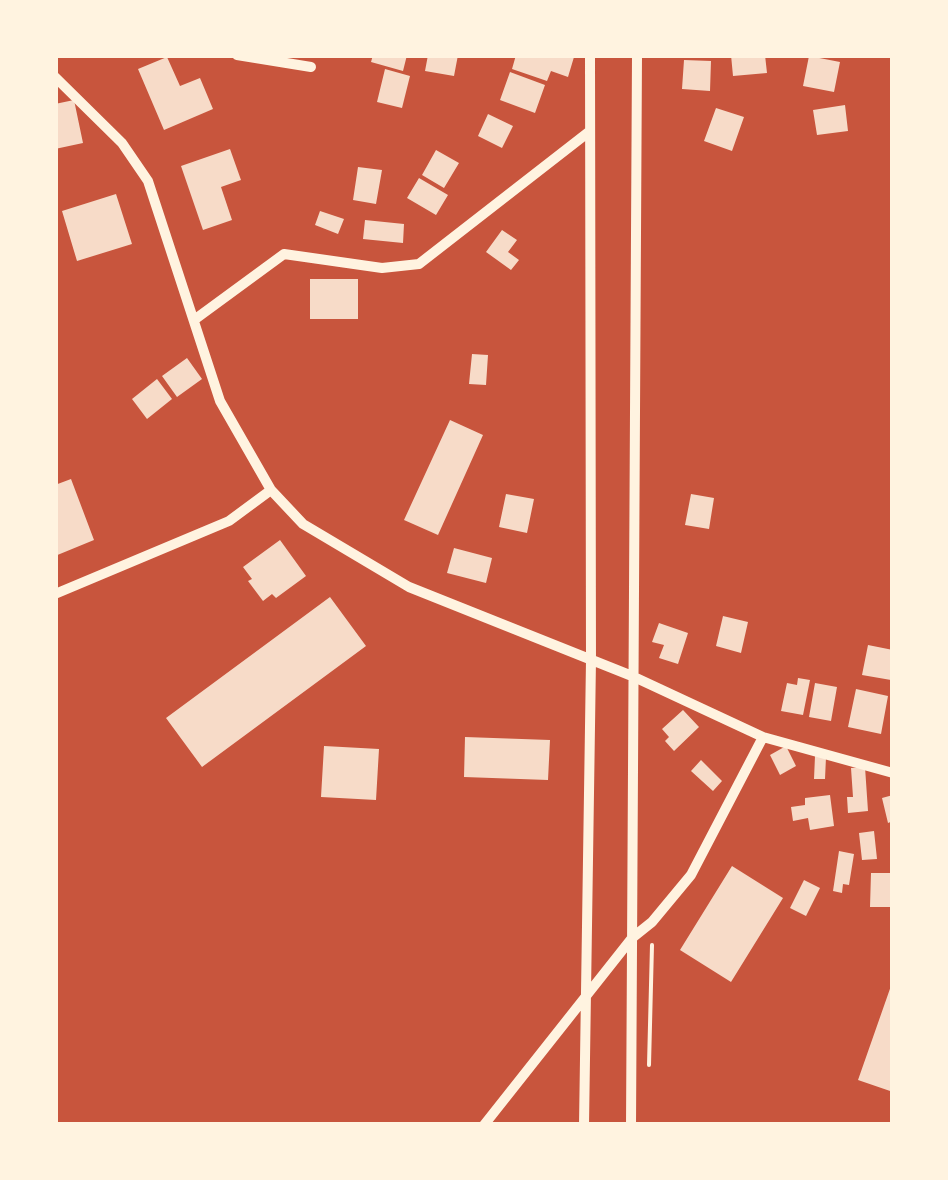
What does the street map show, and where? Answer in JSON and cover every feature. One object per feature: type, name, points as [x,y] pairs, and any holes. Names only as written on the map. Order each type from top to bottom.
[{"type":"street","points":[[237,55],[311,67]]},
{"type":"street","points":[[584,1125],[591,660],[590,55]]},
{"type":"street","points":[[630,1125],[638,55]]},
{"type":"street","points":[[55,77],[122,143],[148,181],[220,401],[271,490],[303,524],[409,587],[632,676],[763,737],[893,773]]},
{"type":"street","points":[[194,320],[284,254],[382,268],[420,264],[590,131]]},
{"type":"street","points":[[55,594],[229,521],[271,490]]},
{"type":"street","points":[[484,1125],[632,938],[652,922],[691,876],[763,737]]},
{"type":"path","points":[[649,1070],[652,922]]},
{"type":"building","points":[[373,55],[407,55],[403,71],[371,62]]},
{"type":"building","points":[[428,55],[458,55],[454,76],[425,71]]},
{"type":"building","points":[[516,55],[574,57],[568,77],[551,71],[547,81],[512,69]]},
{"type":"building","points":[[731,55],[765,55],[767,73],[733,76]]},
{"type":"building","points":[[809,56],[840,62],[834,92],[803,86]]},
{"type":"building","points":[[167,57],[180,86],[200,78],[213,109],[164,130],[138,69]]},
{"type":"building","points":[[684,60],[711,61],[710,91],[682,89]]},
{"type":"building","points":[[385,69],[410,76],[402,108],[377,102]]},
{"type":"building","points":[[510,72],[545,85],[535,113],[500,100]]},
{"type":"building","points":[[74,100],[83,143],[55,149],[55,104]]},
{"type":"building","points":[[845,105],[848,131],[817,135],[813,110]]},
{"type":"building","points":[[716,108],[744,117],[732,151],[704,141]]},
{"type":"building","points":[[488,114],[513,126],[502,148],[478,136]]},
{"type":"building","points":[[230,149],[241,180],[221,187],[232,220],[203,230],[181,166]]},
{"type":"building","points":[[436,150],[459,163],[444,188],[422,175]]},
{"type":"building","points":[[358,167],[382,170],[376,204],[353,200]]},
{"type":"building","points":[[419,178],[448,195],[436,215],[407,198]]},
{"type":"building","points":[[116,194],[132,244],[77,261],[62,211]]},
{"type":"building","points":[[320,211],[344,219],[338,234],[315,225]]},
{"type":"building","points":[[365,220],[404,224],[403,243],[363,239]]},
{"type":"building","points":[[502,230],[517,240],[508,252],[519,260],[511,270],[486,252]]},
{"type":"building","points":[[310,279],[358,279],[358,319],[310,319]]},
{"type":"building","points":[[472,354],[488,355],[486,385],[469,384]]},
{"type":"building","points":[[187,358],[202,379],[177,397],[162,376]]},
{"type":"building","points":[[157,379],[172,399],[147,419],[132,399]]},
{"type":"building","points":[[450,420],[483,435],[438,535],[404,520]]},
{"type":"building","points":[[71,479],[94,540],[55,556],[55,485]]},
{"type":"building","points":[[506,494],[534,499],[527,533],[499,527]]},
{"type":"building","points":[[691,494],[714,498],[709,529],[685,525]]},
{"type":"building","points":[[280,540],[306,576],[276,598],[272,594],[263,601],[243,567]]},
{"type":"building","points":[[454,548],[492,558],[486,583],[447,573]]},
{"type":"building","points":[[330,597],[366,646],[202,767],[166,718]]},
{"type":"building","points":[[723,616],[748,622],[741,653],[716,646]]},
{"type":"building","points":[[659,623],[688,633],[678,664],[659,658],[664,645],[652,642]]},
{"type":"building","points":[[868,645],[893,650],[891,680],[862,675]]},
{"type":"building","points":[[798,678],[810,680],[803,715],[781,711],[787,683],[797,685]]},
{"type":"building","points":[[815,683],[837,687],[831,721],[809,717]]},
{"type":"building","points":[[856,689],[888,696],[881,734],[848,727]]},
{"type":"building","points":[[683,710],[699,727],[674,751],[665,741],[669,737],[662,729]]},
{"type":"building","points":[[465,737],[550,740],[548,780],[464,777]]},
{"type":"building","points":[[324,746],[379,749],[376,800],[321,797]]},
{"type":"building","points":[[786,746],[796,766],[780,775],[770,755]]},
{"type":"building","points":[[815,756],[826,757],[825,779],[814,779]]},
{"type":"building","points":[[701,760],[722,781],[713,791],[691,771]]},
{"type":"building","points":[[865,767],[868,811],[848,813],[847,797],[853,797],[851,768]]},
{"type":"building","points":[[830,795],[834,826],[810,830],[808,818],[793,821],[791,807],[805,805],[805,798]]},
{"type":"building","points":[[893,795],[893,821],[888,823],[882,798]]},
{"type":"building","points":[[874,831],[877,859],[862,860],[859,833]]},
{"type":"building","points":[[839,851],[854,854],[849,885],[843,884],[842,893],[833,891]]},
{"type":"building","points":[[732,866],[783,898],[731,982],[680,950]]},
{"type":"building","points":[[871,873],[893,873],[893,907],[870,907]]},
{"type":"building","points":[[804,880],[820,888],[806,916],[790,908]]},
{"type":"building","points":[[893,983],[893,1092],[858,1080]]}]
